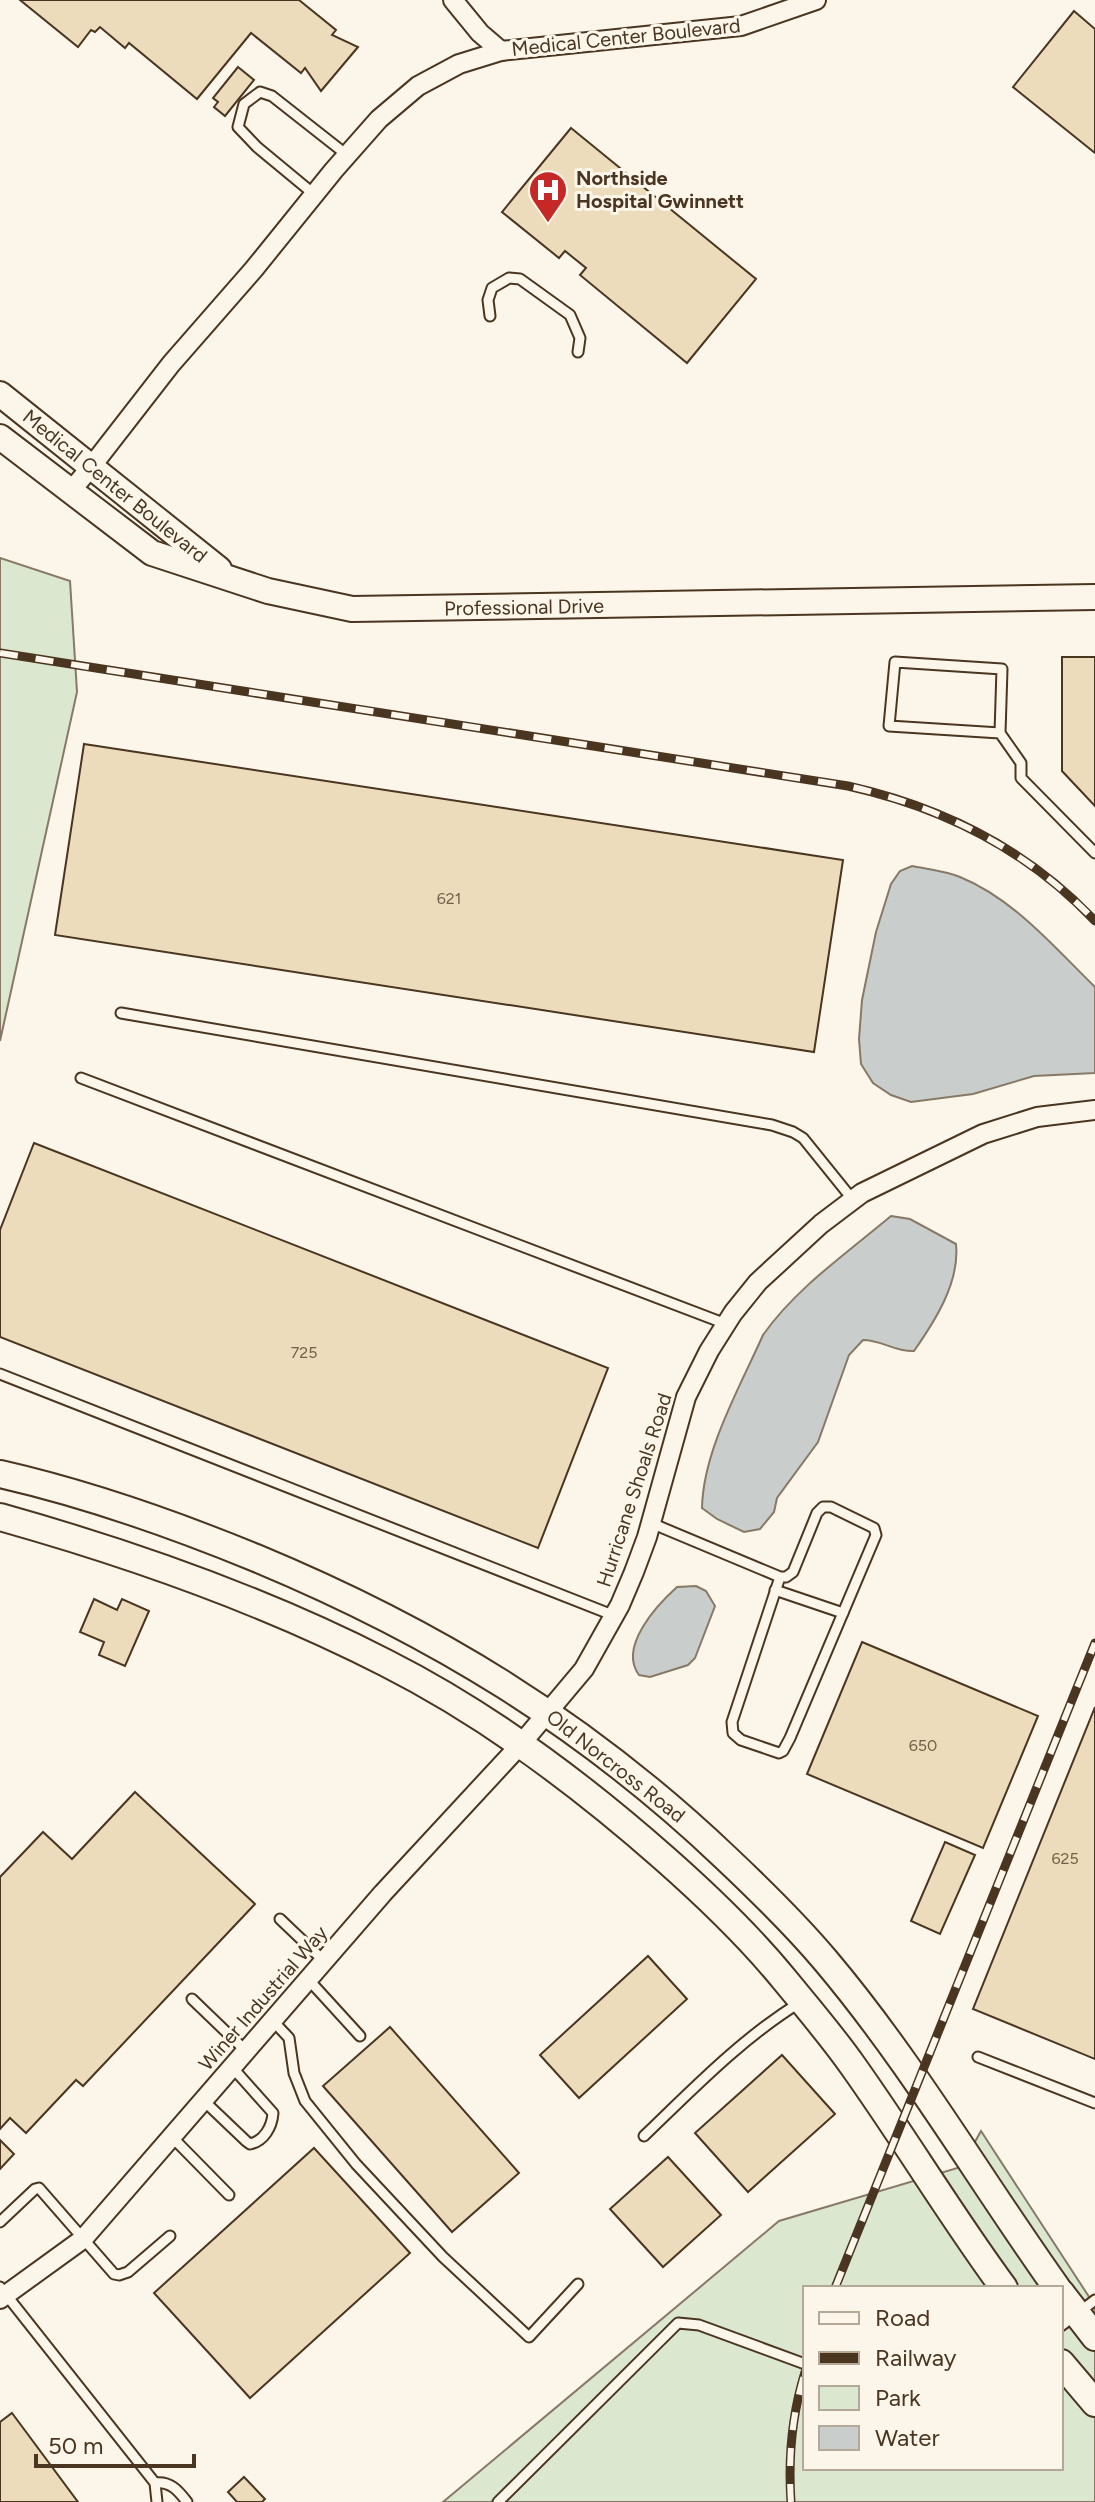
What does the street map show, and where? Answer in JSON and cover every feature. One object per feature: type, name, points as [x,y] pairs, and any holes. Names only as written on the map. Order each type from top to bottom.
[{"type":"main road","name":"Old Norcross Road","points":[[0,1474],[126,1509],[208,1538],[374,1610],[467,1661],[549,1713],[627,1770],[679,1813],[765,1894],[826,1960],[918,2084],[1056,2286]]},
{"type":"main road","name":"Old Norcross Road","points":[[0,1517],[97,1544],[219,1589],[387,1663],[521,1744],[618,1817],[690,1882],[771,1965],[802,2002],[851,2062],[1003,2286]]},
{"type":"main road","points":[[1063,2295],[1095,2337]]},
{"type":"main road","points":[[1063,2365],[1095,2403]]},
{"type":"street","name":"Medical Center Boulevard","points":[[453,0],[480,33],[501,51],[741,26],[816,0]]},
{"type":"street","points":[[70,492],[171,364],[379,119],[418,86],[459,64],[501,51]]},
{"type":"street","name":"Medical Center Boulevard","points":[[0,394],[230,578]]},
{"type":"street","name":"Professional Drive","points":[[0,437],[152,553],[298,599],[352,609],[1095,597]]},
{"type":"street","name":"Hurricane Shoals Road","points":[[549,1713],[584,1669],[615,1616],[651,1523],[686,1397],[709,1351],[758,1282],[821,1224],[853,1200],[910,1168],[983,1134],[1037,1117],[1095,1110]]},
{"type":"street","name":"Winer Industrial Way","points":[[2,2293],[83,2239],[383,1893],[549,1713]]},
{"type":"lane","points":[[315,195],[257,147],[238,127],[244,104],[260,92],[272,96],[347,155]]},
{"type":"lane","points":[[490,316],[488,300],[492,288],[509,278],[520,279],[570,315],[580,338],[578,352]]},
{"type":"lane","points":[[1000,733],[889,726],[895,662],[1002,669],[1000,733],[1021,763],[1021,778],[1095,853]]},
{"type":"lane","points":[[121,1013],[772,1125],[803,1138],[853,1200]]},
{"type":"lane","points":[[81,1078],[726,1324]]},
{"type":"lane","points":[[0,1374],[615,1616]]},
{"type":"lane","points":[[651,1523],[780,1577],[793,1572],[817,1513],[823,1507],[831,1507],[874,1528],[876,1535],[783,1751],[779,1753],[741,1740],[733,1733],[732,1722],[780,1577]]},
{"type":"lane","points":[[775,1590],[843,1613]]},
{"type":"lane","points":[[280,1919],[324,1961]]},
{"type":"lane","points":[[308,1979],[360,2036]]},
{"type":"lane","points":[[192,1999],[246,2051]]},
{"type":"lane","points":[[644,2136],[745,2043],[775,2018],[802,2002]]},
{"type":"lane","points":[[273,2021],[289,2038],[294,2073],[305,2101],[356,2164],[443,2257],[529,2337],[578,2284]]},
{"type":"lane","points":[[978,2057],[1095,2103]]},
{"type":"lane","points":[[203,2100],[250,2144],[261,2139],[273,2121],[273,2113],[232,2067]]},
{"type":"lane","points":[[172,2137],[229,2195]]},
{"type":"lane","points":[[0,2222],[39,2188],[114,2274],[119,2275],[128,2272],[170,2236]]},
{"type":"lane","points":[[2,2293],[155,2483],[157,2502]]},
{"type":"lane","points":[[498,2502],[678,2323],[699,2325],[803,2363]]},
{"type":"lane","points":[[155,2483],[173,2486],[187,2502]]},
{"type":"green space","points":[[0,558],[70,581],[77,692],[0,1041]]},
{"type":"green space","points":[[981,2131],[1095,2306],[1095,2502],[443,2502],[779,2221],[961,2167]]},
{"type":"water","points":[[912,866],[955,875],[980,886],[1016,911],[1095,987],[1095,1073],[1034,1076],[973,1094],[911,1102],[891,1095],[873,1083],[861,1064],[862,1000],[876,932],[891,884],[900,871]]},
{"type":"water","points":[[891,1216],[910,1219],[956,1244],[954,1273],[938,1314],[914,1351],[863,1340],[849,1355],[818,1442],[777,1498],[774,1512],[760,1529],[744,1532],[717,1519],[702,1508],[709,1464],[724,1420],[763,1335],[806,1286]]},
{"type":"water","points":[[696,1586],[706,1591],[715,1606],[695,1658],[688,1665],[650,1677],[639,1675],[633,1652],[643,1627],[677,1587]]},
{"type":"building","points":[[20,0],[299,0],[336,30],[332,35],[358,47],[321,91],[305,68],[301,73],[251,33],[197,99],[129,43],[125,48],[100,27],[95,32],[91,30],[78,47]]},
{"type":"building","points":[[1074,11],[1095,29],[1095,153],[1013,87]]},
{"type":"building","points":[[238,67],[254,80],[225,116],[214,107],[218,102],[213,98]]},
{"type":"building","points":[[571,128],[756,279],[687,363],[580,275],[586,268],[565,251],[559,258],[502,212]]},
{"type":"building","points":[[1062,657],[1095,657],[1095,806],[1062,771]]},
{"type":"building","points":[[84,744],[843,860],[814,1052],[55,935]]},
{"type":"building","points":[[34,1143],[608,1368],[538,1548],[0,1337],[0,1230]]},
{"type":"building","points":[[94,1599],[117,1610],[122,1599],[149,1611],[125,1666],[99,1655],[104,1642],[80,1632]]},
{"type":"building","points":[[862,1642],[1038,1716],[983,1848],[807,1774]]},
{"type":"building","points":[[1095,1707],[1095,2059],[973,2009]]},
{"type":"building","points":[[135,1792],[255,1904],[83,2086],[76,2080],[26,2133],[10,2118],[0,2129],[0,1877],[43,1832],[72,1859]]},
{"type":"building","points":[[945,1842],[975,1855],[940,1934],[911,1921]]},
{"type":"building","points":[[648,1956],[687,1999],[579,2098],[540,2055]]},
{"type":"building","points":[[390,2027],[519,2173],[452,2232],[323,2086]]},
{"type":"building","points":[[782,2055],[835,2114],[748,2192],[695,2133]]},
{"type":"building","points":[[0,2140],[14,2154],[0,2169]]},
{"type":"building","points":[[314,2148],[410,2253],[250,2398],[154,2293]]},
{"type":"building","points":[[668,2157],[721,2215],[663,2267],[610,2209]]},
{"type":"building","points":[[12,2413],[78,2502],[0,2502],[0,2422]]},
{"type":"building","points":[[244,2477],[265,2499],[262,2502],[237,2502],[228,2492]]},
{"type":"railway","points":[[0,653],[848,786],[917,806],[982,835],[1041,873],[1095,921]]},
{"type":"railway","points":[[836,2286],[1095,1643]]},
{"type":"railway","points":[[791,2502],[792,2436],[803,2380]]},
{"type":"place","name":"Northside Hospital Gwinnett","points":[[548,224]]}]
